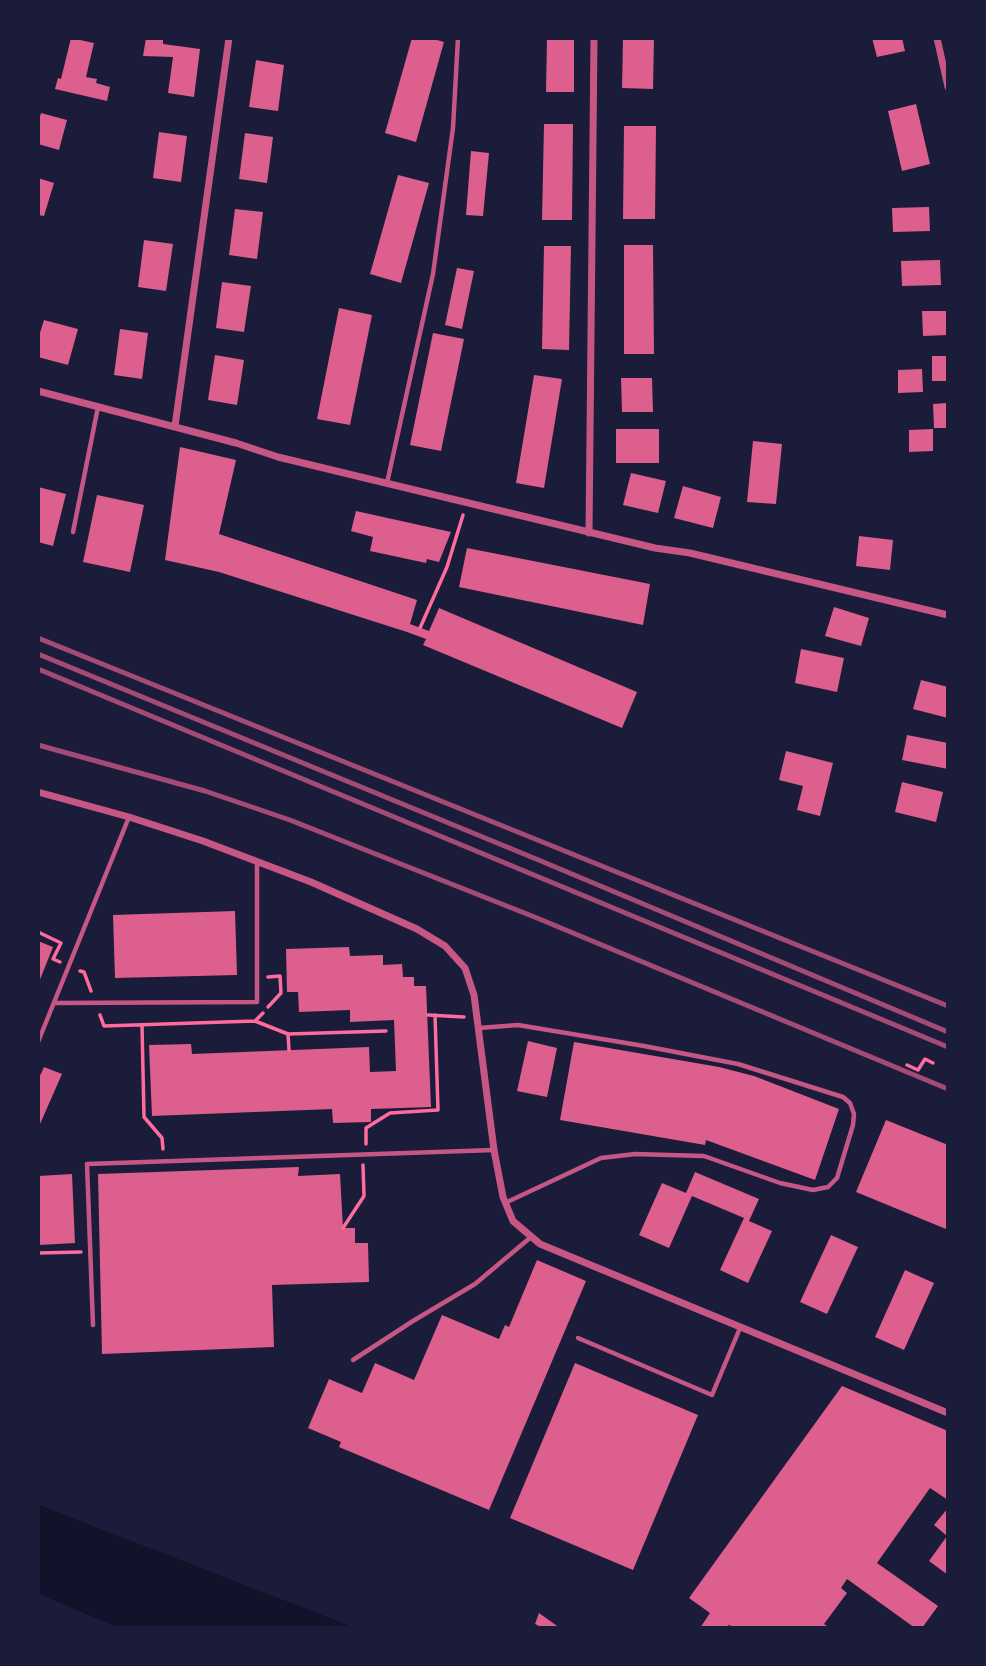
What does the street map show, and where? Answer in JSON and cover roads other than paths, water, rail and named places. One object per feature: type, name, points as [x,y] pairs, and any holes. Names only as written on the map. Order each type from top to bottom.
[{"type":"street","points":[[175,426],[229,38]]},
{"type":"street","points":[[589,533],[594,38]]},
{"type":"street","points":[[937,38],[947,87]]},
{"type":"street","points":[[38,391],[175,426],[278,457],[589,533],[690,553],[947,615]]},
{"type":"street","points":[[38,792],[203,841],[311,882],[417,929],[445,946],[466,968],[474,995],[494,1150],[503,1197],[513,1221],[540,1244],[947,1413]]},
{"type":"lane","points":[[387,483],[433,274],[453,128],[458,38]]},
{"type":"lane","points":[[73,532],[98,407]]},
{"type":"lane","points":[[38,1042],[129,817]]},
{"type":"lane","points":[[55,1003],[257,1002],[257,862]]},
{"type":"lane","points":[[478,1028],[518,1025],[738,1064],[844,1097],[850,1103],[854,1114],[837,1178],[828,1187],[813,1190],[780,1183],[704,1156],[635,1154],[601,1158],[506,1203]]},
{"type":"lane","points":[[93,1325],[87,1164],[494,1150]]},
{"type":"lane","points":[[353,1360],[475,1284],[532,1237]]},
{"type":"lane","points":[[578,1338],[712,1395],[740,1327]]},
{"type":"railway","points":[[38,638],[948,1006]]},
{"type":"railway","points":[[38,654],[948,1032]]},
{"type":"railway","points":[[38,669],[948,1047]]},
{"type":"railway","points":[[38,745],[205,791],[290,820],[537,918],[948,1089]]}]
